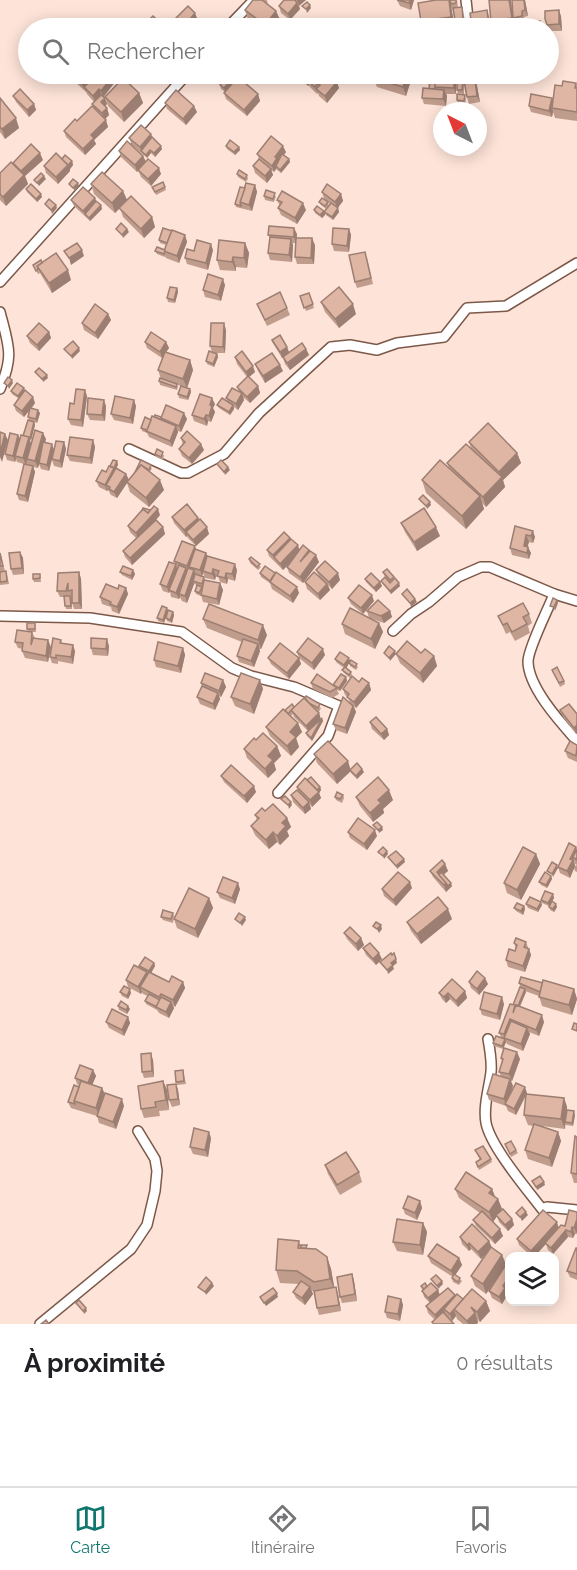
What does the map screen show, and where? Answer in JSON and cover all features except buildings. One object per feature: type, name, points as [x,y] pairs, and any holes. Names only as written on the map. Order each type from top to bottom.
[{"type":"street","points":[[237,18],[254,0]]},
{"type":"street","points":[[466,0],[468,18]]},
{"type":"street","points":[[0,282],[178,84]]},
{"type":"street","points":[[129,449],[181,473],[188,473],[224,454],[259,413],[331,347],[350,345],[377,350],[397,343],[444,338],[467,308],[506,306],[577,264]]},
{"type":"street","points":[[0,312],[10,354],[4,368],[0,389]]},
{"type":"street","points":[[393,631],[459,577],[481,567],[490,567],[554,594],[577,601]]},
{"type":"street","points":[[554,594],[528,660],[536,686],[577,741]]},
{"type":"street","points":[[0,616],[90,618],[182,632],[232,668],[251,676],[294,687],[339,706],[328,735],[278,793]]},
{"type":"street","points":[[489,1039],[492,1070],[485,1115],[493,1141],[542,1209],[547,1207],[577,1210]]},
{"type":"street","points":[[39,1324],[131,1249],[147,1225],[155,1191],[155,1159],[138,1131]]}]
